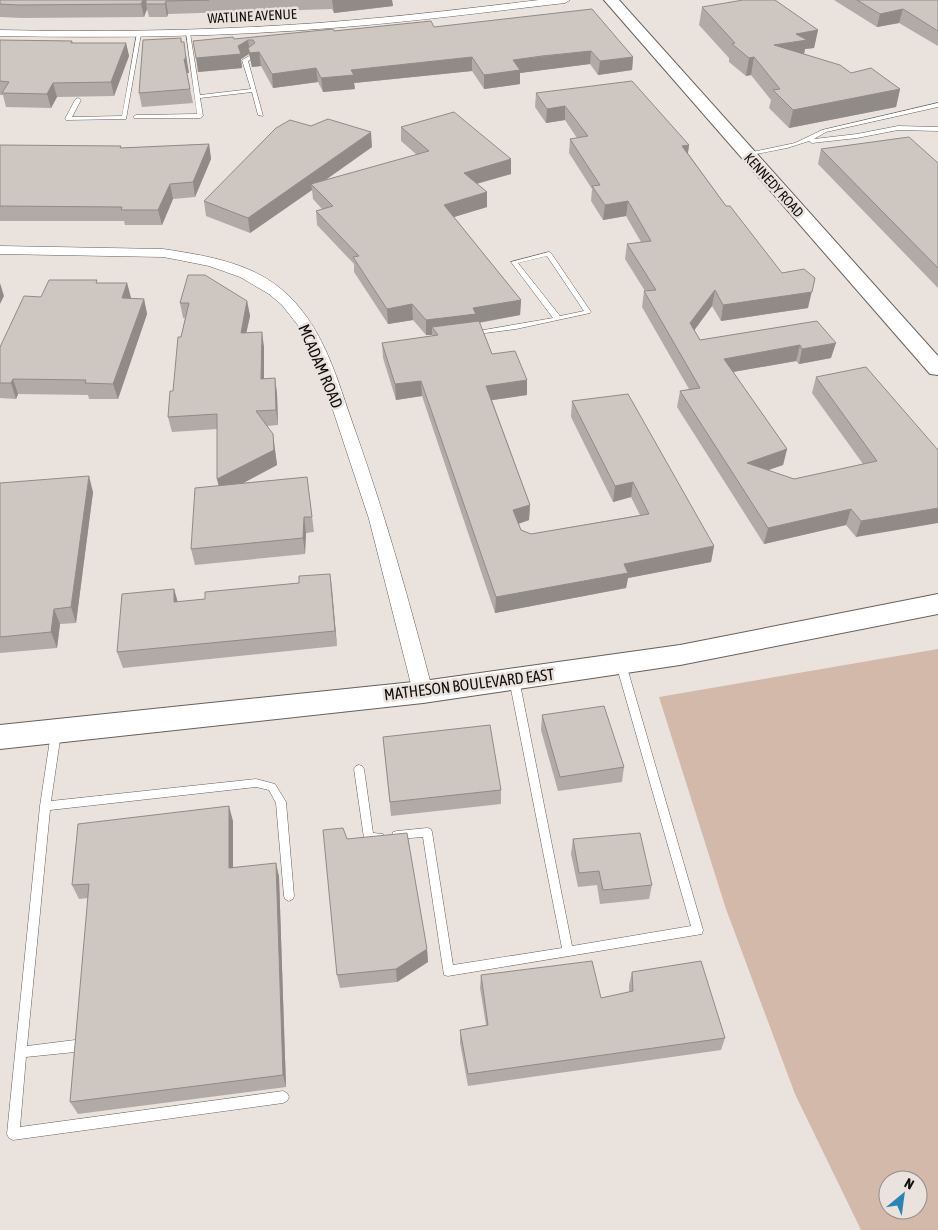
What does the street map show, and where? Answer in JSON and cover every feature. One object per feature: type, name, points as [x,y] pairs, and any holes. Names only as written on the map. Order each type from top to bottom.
[{"type":"main road","name":"KENNEDY ROAD","points":[[611,0],[938,370]]},
{"type":"main road","name":"MATHESON BOULEVARD EAST","points":[[0,737],[424,692],[680,656],[936,602]]},
{"type":"street","name":"WATLINE AVENUE","points":[[0,34],[188,33],[382,21],[565,0]]},
{"type":"street","name":"MCADAM ROAD","points":[[0,250],[163,253],[187,257],[219,264],[252,277],[270,288],[298,313],[308,328],[329,378],[370,496],[424,692]]},
{"type":"lane","points":[[136,117],[200,116],[188,33]]},
{"type":"lane","points":[[78,100],[68,119],[124,118],[139,34]]},
{"type":"lane","points":[[189,44],[199,44]]},
{"type":"lane","points":[[126,50],[136,50]]},
{"type":"lane","points":[[253,56],[245,60],[261,114]]},
{"type":"lane","points":[[198,98],[253,90]]},
{"type":"lane","points":[[809,141],[824,131],[938,105]]},
{"type":"lane","points":[[746,154],[809,141],[857,136],[898,128],[938,129]]},
{"type":"lane","points":[[464,335],[510,329],[558,319],[588,312],[549,254],[514,262],[558,319]]},
{"type":"lane","points":[[359,769],[369,838],[427,832],[448,971],[698,930],[621,664]]},
{"type":"lane","points":[[514,679],[568,952]]},
{"type":"lane","points":[[56,731],[45,806],[13,1134],[283,1097]]},
{"type":"lane","points":[[45,806],[256,783],[272,787],[281,802],[289,896]]},
{"type":"lane","points":[[21,1052],[75,1046]]},
{"type":"shaded area","points":[[938,649],[938,1230],[861,1230],[795,1094],[726,909],[659,697]]},
{"type":"building","points":[[0,0],[143,0],[141,4],[19,5],[0,4]]},
{"type":"building","points":[[146,0],[209,0],[166,1],[165,4],[146,4]]},
{"type":"building","points":[[743,0],[775,0],[818,30],[796,34],[807,40],[774,45],[840,65],[851,73],[871,68],[900,89],[793,110],[773,90],[780,89],[754,57],[749,58],[732,44],[735,43],[702,7]]},
{"type":"building","points":[[857,0],[938,0],[938,31],[903,9],[880,14]]},
{"type":"building","points":[[592,9],[633,57],[600,61],[591,51],[542,56],[513,60],[520,70],[484,75],[472,57],[351,70],[354,75],[321,78],[316,68],[272,74],[259,52],[250,53],[248,48],[255,43],[253,40],[248,40],[238,46],[241,54],[196,58],[193,41],[233,37],[234,39],[333,29],[334,31],[431,21],[434,27]]},
{"type":"building","points":[[181,38],[181,42],[184,42],[186,59],[184,59],[190,89],[139,93],[143,40]]},
{"type":"building","points":[[0,40],[126,43],[111,82],[53,83],[47,94],[2,93],[9,82],[0,81]]},
{"type":"building","points":[[632,81],[689,145],[682,146],[726,206],[730,206],[782,273],[804,269],[815,278],[812,292],[723,305],[715,290],[690,323],[700,340],[817,321],[836,343],[802,349],[800,345],[724,359],[787,449],[747,463],[794,479],[877,461],[816,377],[866,367],[938,450],[938,508],[861,521],[851,509],[768,528],[680,391],[700,388],[644,291],[656,290],[627,244],[651,241],[628,201],[605,205],[592,186],[600,185],[570,139],[588,136],[565,106],[547,109],[536,93]]},
{"type":"building","points":[[454,112],[511,159],[464,173],[487,192],[444,205],[521,300],[473,308],[476,314],[426,320],[412,304],[387,309],[353,257],[359,256],[316,211],[333,206],[311,184],[429,151],[401,127]]},
{"type":"building","points":[[328,119],[371,132],[248,218],[204,201],[276,128],[290,120],[311,126]]},
{"type":"building","points":[[909,137],[938,163],[938,268],[821,149]]},
{"type":"building","points":[[209,144],[193,182],[170,184],[158,210],[121,210],[122,207],[0,206],[0,145],[121,146],[120,148]]},
{"type":"building","points":[[188,275],[205,275],[247,301],[241,333],[262,332],[261,379],[275,378],[276,410],[256,411],[273,434],[274,450],[217,479],[217,414],[168,417],[170,391],[173,391],[178,337],[181,337],[189,303],[180,303]]},
{"type":"building","points":[[49,280],[97,280],[96,283],[127,283],[122,298],[144,299],[113,384],[85,383],[86,380],[13,379],[11,383],[0,383],[0,347],[24,296],[41,297]]},
{"type":"building","points":[[479,321],[492,354],[515,351],[527,380],[486,386],[530,505],[513,510],[521,530],[531,534],[649,514],[633,482],[615,486],[572,401],[628,394],[714,546],[624,564],[628,573],[496,597],[421,381],[395,384],[382,343],[438,335],[432,327]]},
{"type":"building","points":[[89,476],[71,607],[54,609],[51,632],[0,637],[0,483]]},
{"type":"building","points":[[307,477],[312,517],[304,517],[303,538],[191,549],[195,488]]},
{"type":"building","points":[[330,574],[335,631],[117,652],[122,594],[174,589],[174,602],[205,599],[205,592],[299,583],[299,576]]},
{"type":"building","points":[[604,706],[624,767],[560,777],[542,715]]},
{"type":"building","points":[[490,725],[501,790],[390,802],[383,737]]},
{"type":"building","points":[[229,806],[229,868],[276,863],[283,1075],[70,1102],[89,884],[72,885],[78,824]]},
{"type":"building","points":[[343,828],[347,839],[407,833],[427,949],[396,969],[337,975],[323,830]]},
{"type":"building","points":[[640,833],[652,885],[603,890],[599,871],[579,873],[573,839]]},
{"type":"building","points":[[592,961],[601,998],[633,991],[632,972],[701,961],[725,1038],[468,1074],[460,1030],[488,1025],[481,975]]}]
